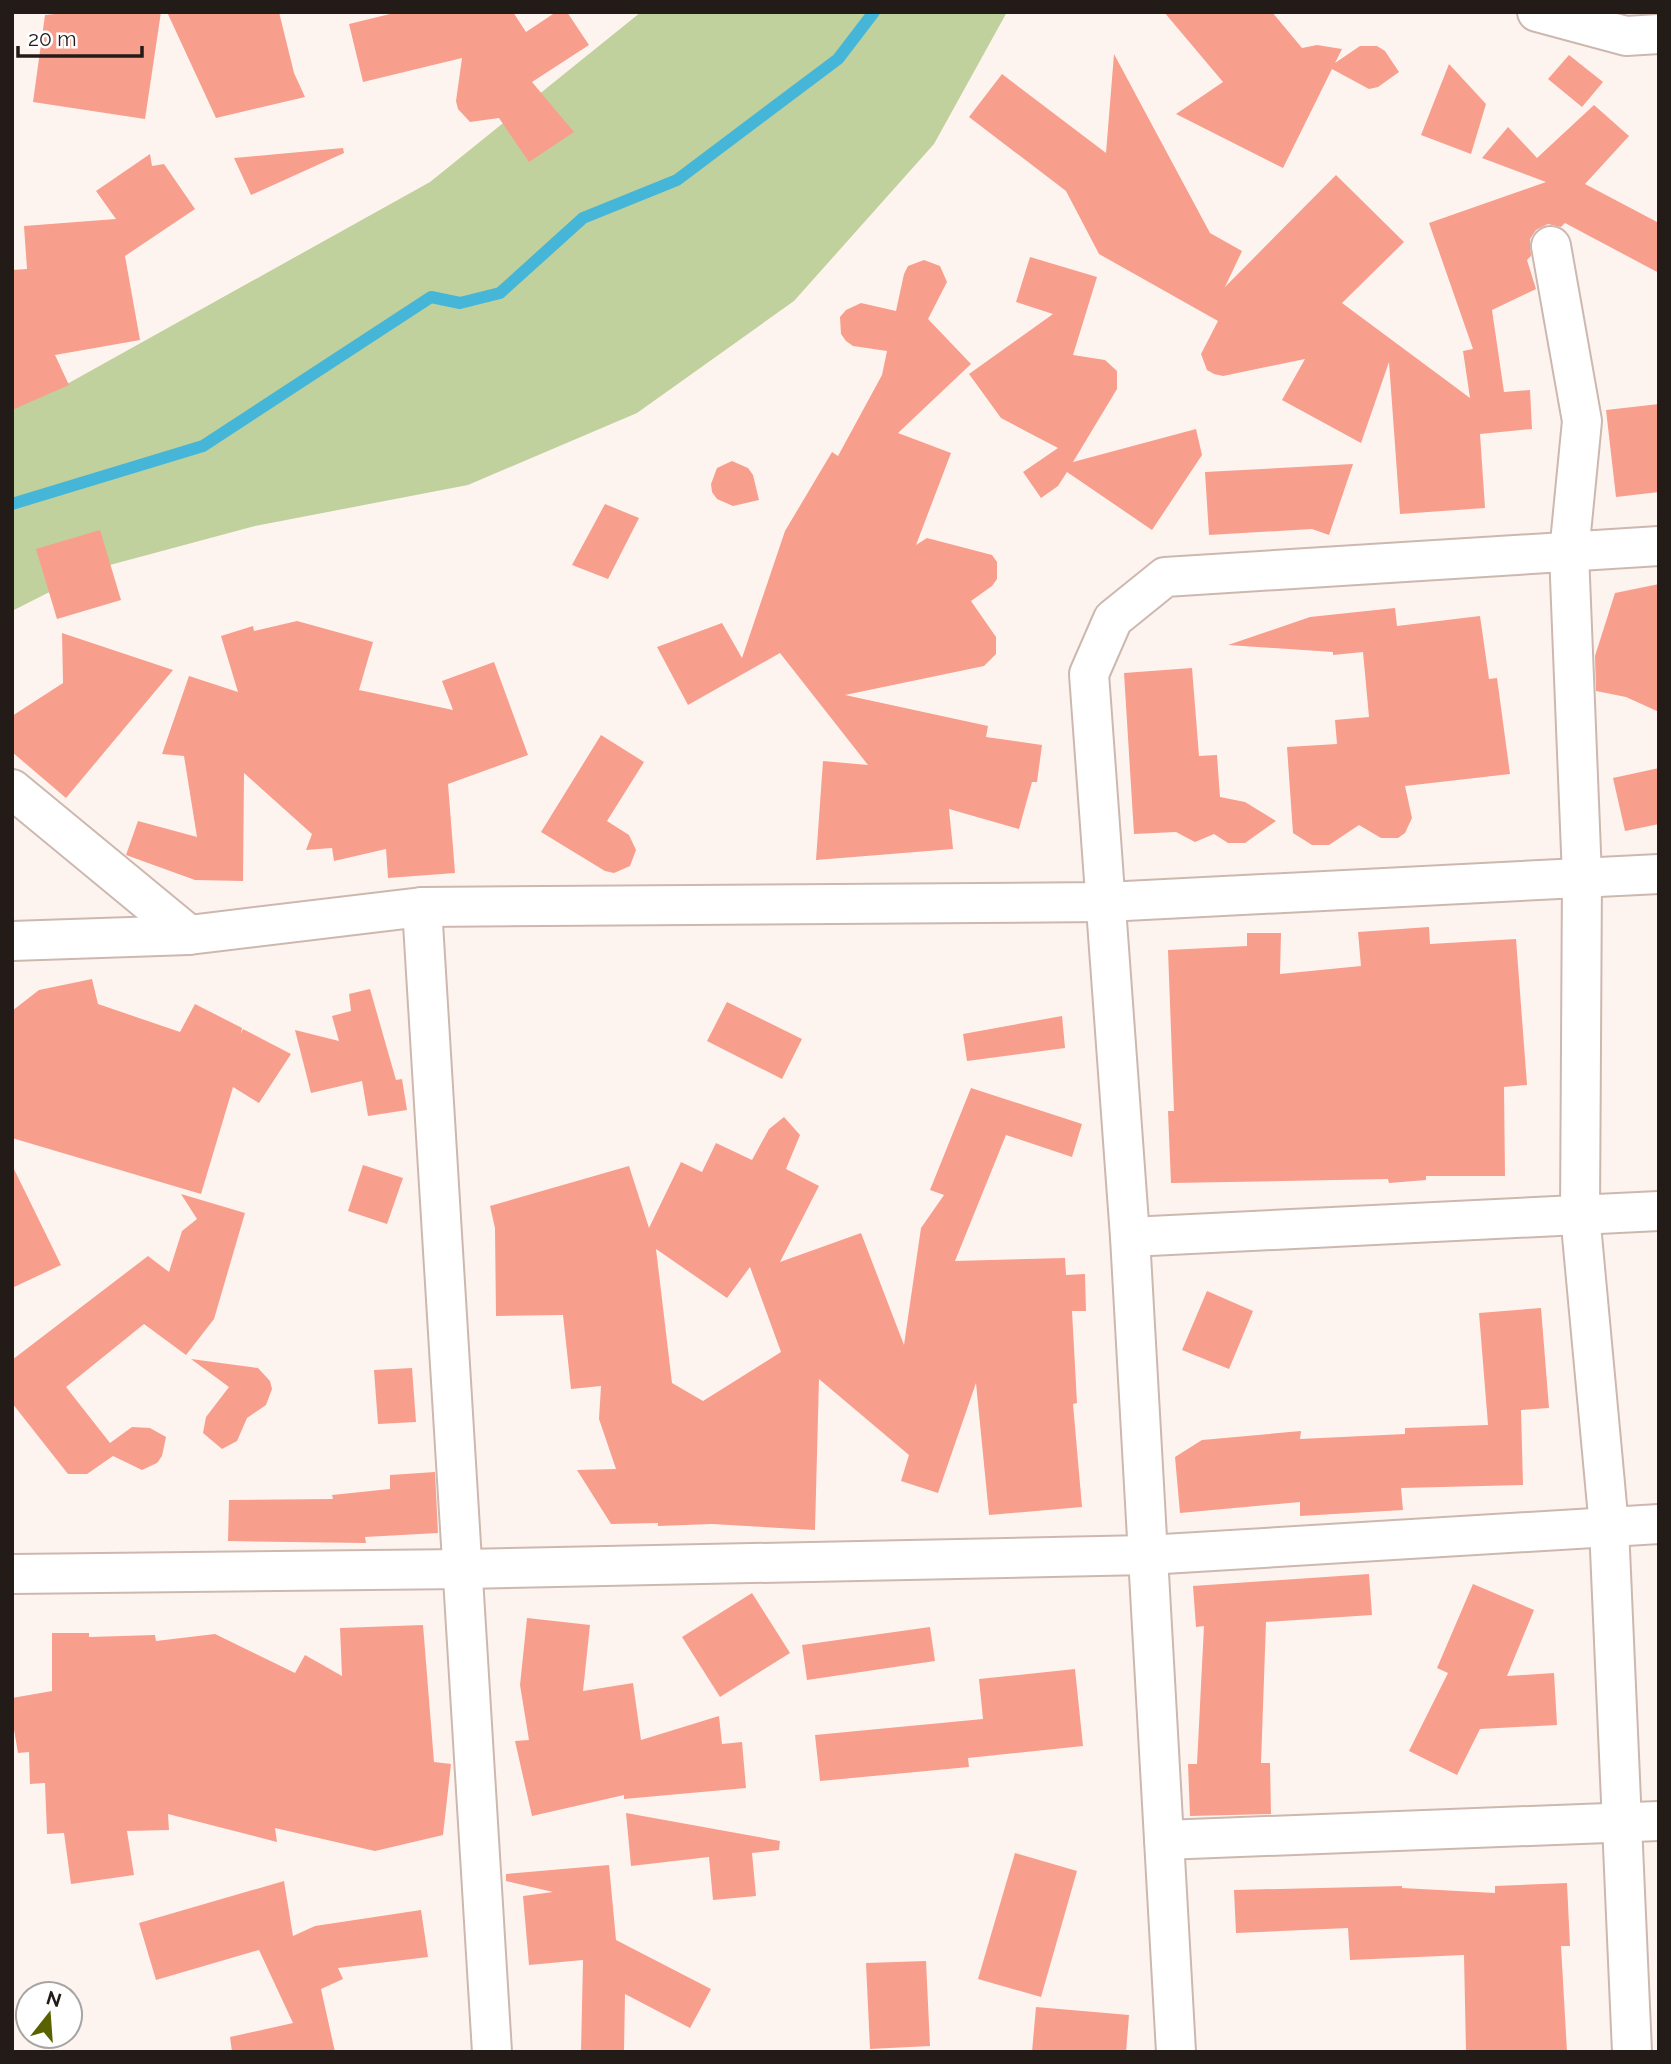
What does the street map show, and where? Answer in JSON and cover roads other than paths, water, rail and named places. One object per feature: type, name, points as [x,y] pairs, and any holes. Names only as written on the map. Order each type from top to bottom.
[{"type":"street","points":[[1537,12],[1626,36],[1659,34]]},
{"type":"street","points":[[1551,246],[1582,421],[1569,553],[1582,877],[1580,1214],[1609,1527],[1632,2052]]},
{"type":"street","points":[[1176,2052],[1130,1237],[1089,674],[1113,619],[1165,577],[1659,546]]},
{"type":"street","points":[[12,789],[189,935]]},
{"type":"street","points":[[12,941],[189,935],[422,907],[1106,902],[1659,874]]},
{"type":"street","points":[[422,907],[492,2052]]},
{"type":"street","points":[[1130,1237],[1659,1211]]},
{"type":"street","points":[[12,1574],[464,1569],[1147,1555],[1659,1524]]},
{"type":"street","points":[[1164,1840],[1659,1821]]},
{"type":"waterway","points":[[12,504],[203,446],[431,297],[460,303],[500,293],[583,218],[677,180],[838,59],[874,12]]}]
